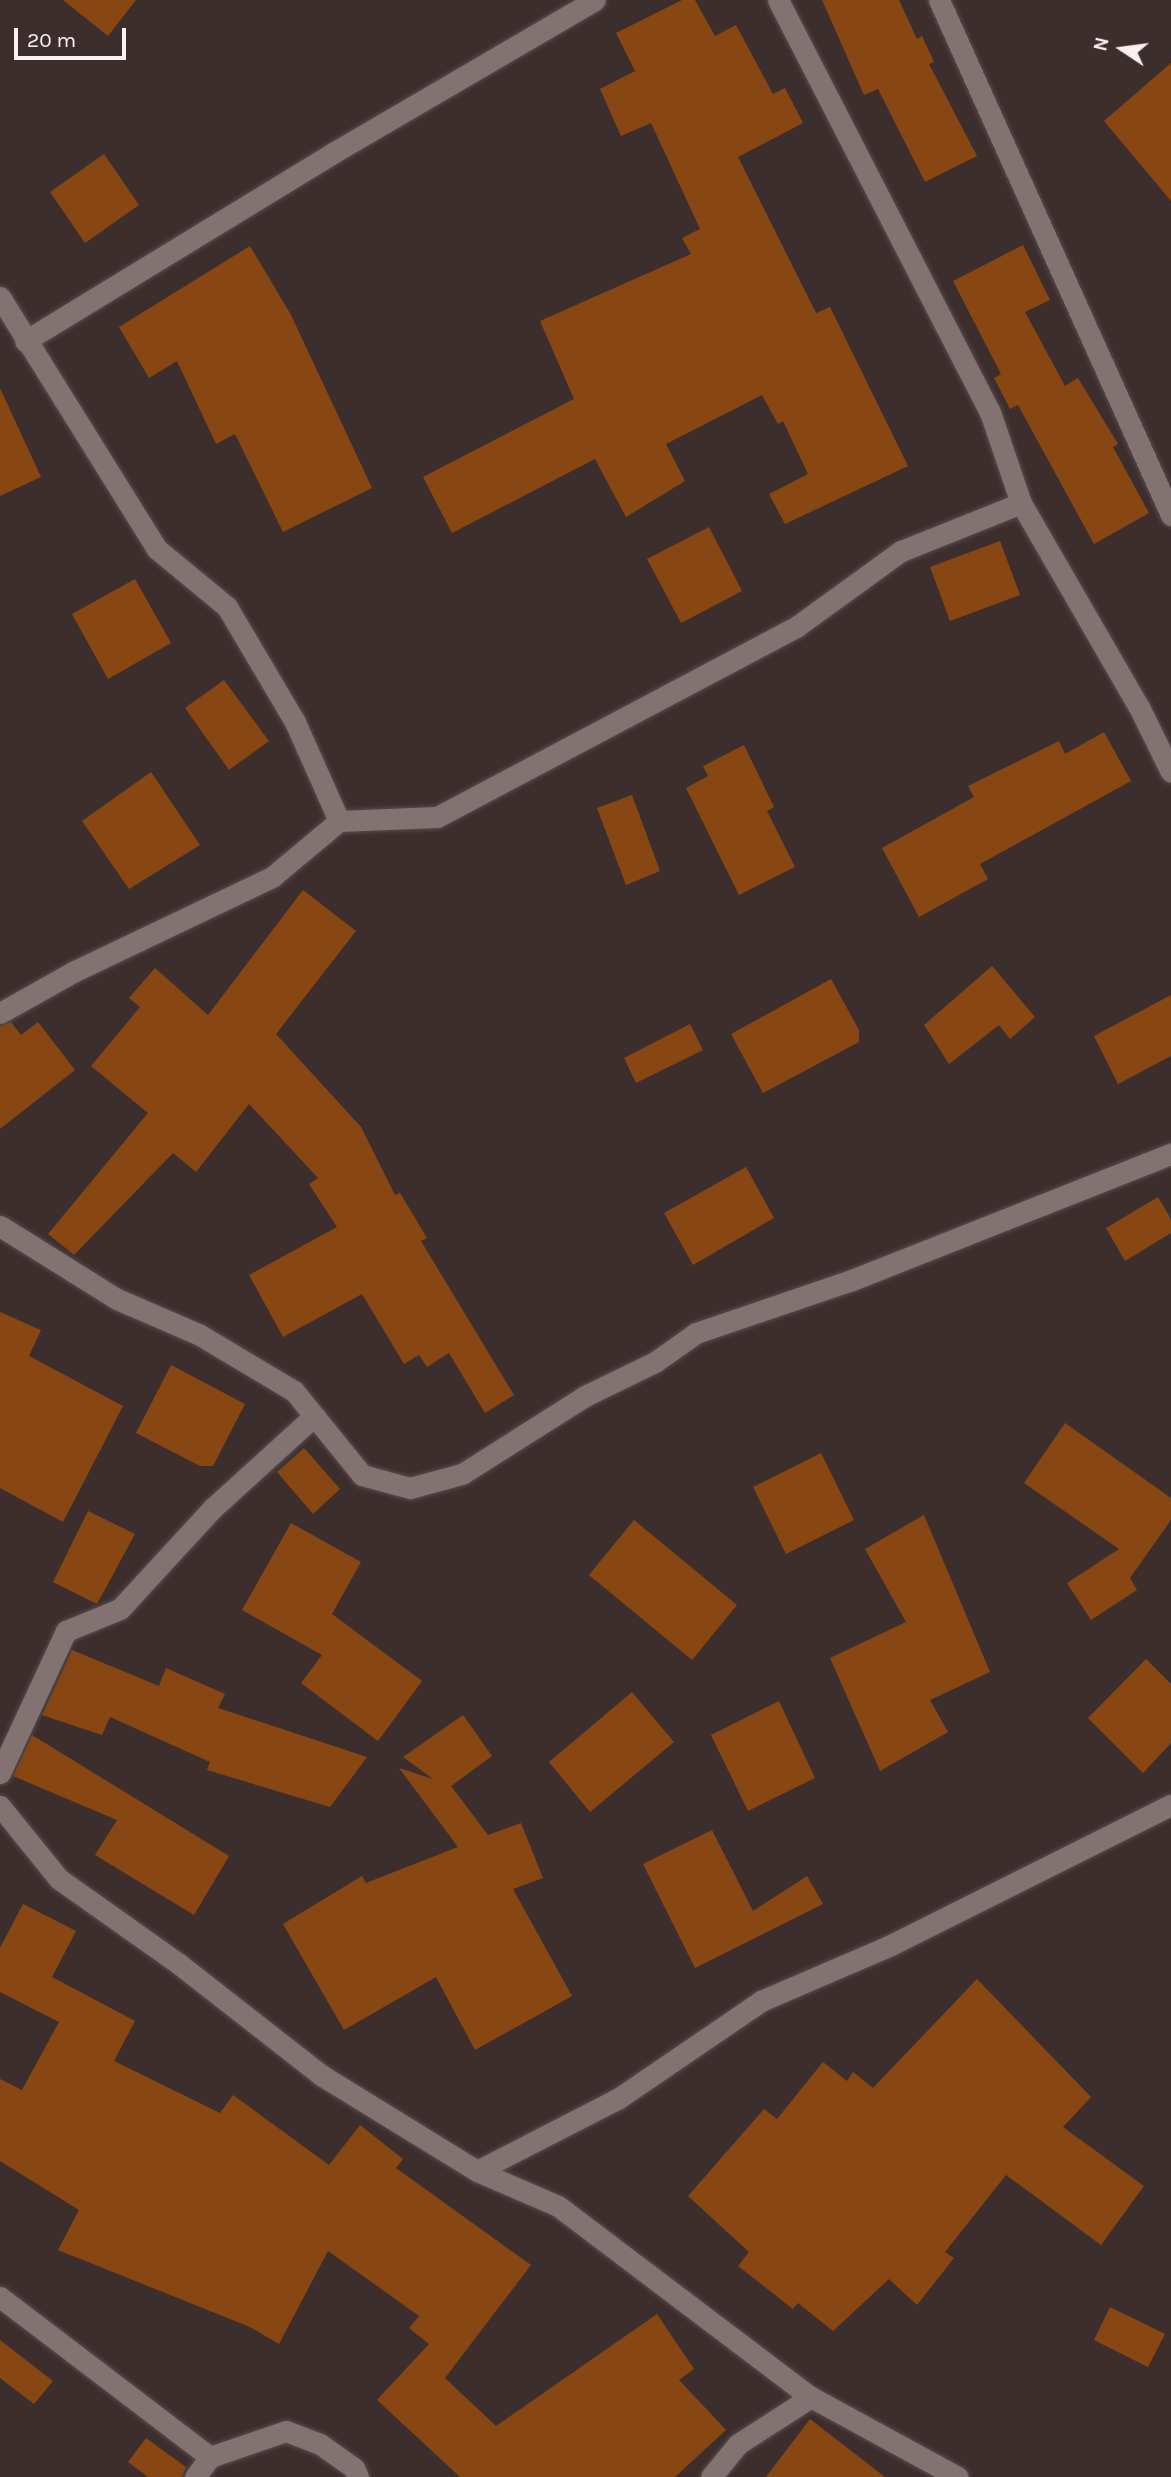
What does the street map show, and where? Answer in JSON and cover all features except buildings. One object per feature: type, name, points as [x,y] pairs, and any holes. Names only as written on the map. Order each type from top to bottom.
[{"type":"street","points":[[25,341],[333,153],[595,0]]},
{"type":"street","points":[[778,0],[990,412],[1021,503],[1139,707],[1171,772]]},
{"type":"street","points":[[939,0],[1171,515]]},
{"type":"street","points":[[0,297],[25,341],[157,548],[227,607],[295,722],[339,821]]},
{"type":"street","points":[[0,1013],[73,972],[272,877],[339,821],[437,817],[796,626],[901,551],[1021,503]]},
{"type":"street","points":[[0,1226],[117,1299],[250,1363],[294,1391],[362,1475],[411,1488],[462,1474],[585,1396],[654,1362],[696,1333],[852,1280],[1171,1154]]},
{"type":"street","points":[[0,1773],[66,1631],[120,1609],[213,1508],[314,1416]]},
{"type":"street","points":[[477,2171],[619,2098],[761,2001],[889,1946],[1171,1805]]},
{"type":"street","points":[[0,1807],[60,1879],[179,1964],[321,2075],[477,2171],[558,2206],[811,2398],[958,2477]]},
{"type":"street","points":[[0,2297],[210,2457]]},
{"type":"street","points":[[711,2477],[738,2444],[811,2398]]},
{"type":"street","points":[[195,2477],[210,2457],[285,2431],[320,2444],[354,2468],[358,2477]]}]
